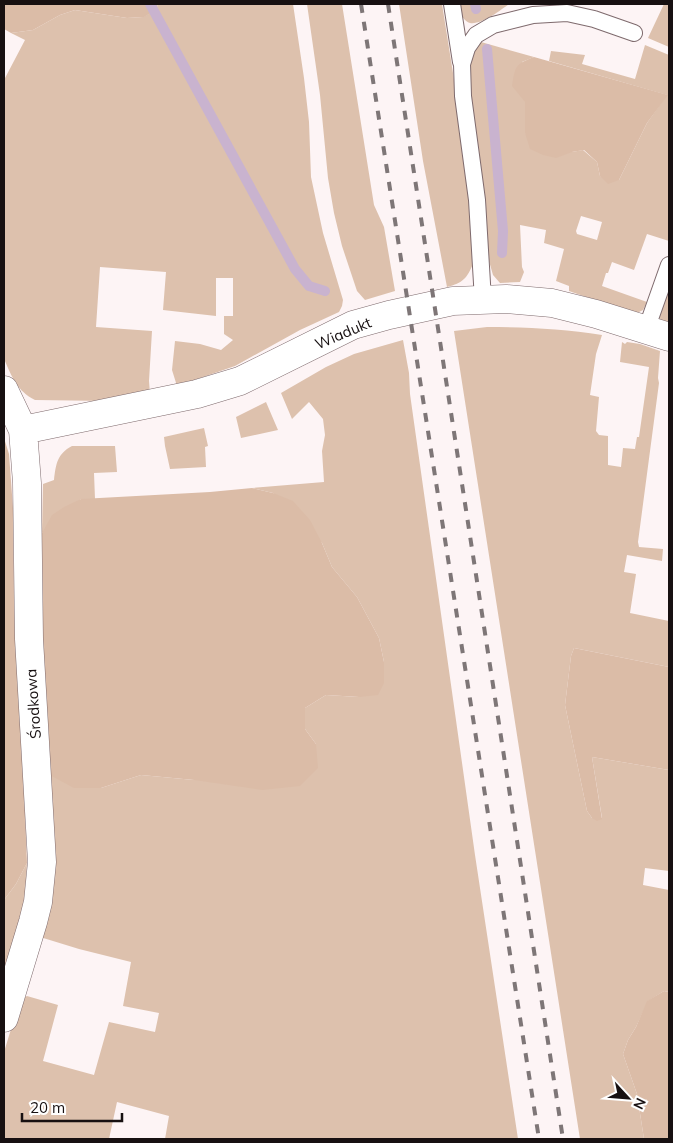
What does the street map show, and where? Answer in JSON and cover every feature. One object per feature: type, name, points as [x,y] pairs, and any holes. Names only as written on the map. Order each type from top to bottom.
[{"type":"street","name":"Wiadukt","points":[[23,430],[197,394],[240,381],[354,325],[452,301],[506,299],[552,304],[596,314],[658,334]]},
{"type":"street","name":"Środkowa","points":[[4,390],[23,430],[27,483],[29,639],[42,862],[34,922],[4,1018]]},
{"type":"lane","points":[[452,4],[462,64],[463,96],[477,200],[484,300]]},
{"type":"lane","points":[[462,64],[466,48],[476,35],[493,25],[533,15],[567,12],[634,33]]},
{"type":"lane","points":[[658,334],[669,265]]},
{"type":"shaded area","points":[[4,4],[158,4],[156,10],[144,17],[127,18],[75,10],[60,15],[33,30],[11,33],[4,29]]},
{"type":"shaded area","points":[[158,4],[293,4],[309,122],[311,177],[323,233],[343,300],[342,306],[339,312],[300,330],[235,366],[177,386],[172,370],[175,341],[200,344],[221,350],[233,340],[224,334],[224,316],[233,316],[233,278],[216,278],[216,316],[163,310],[166,272],[100,267],[96,327],[152,331],[150,394],[108,401],[35,400],[19,388],[4,359],[4,80],[25,40],[11,33],[33,30],[60,15],[75,10],[127,18],[143,17],[156,10]]},
{"type":"shaded area","points":[[307,4],[342,4],[374,205],[384,227],[395,291],[365,300],[357,291],[342,246],[334,213]]},
{"type":"shaded area","points":[[399,4],[442,4],[467,172],[473,264],[464,279],[457,284],[447,287],[423,161]]},
{"type":"shaded area","points":[[456,4],[509,4],[480,22],[470,23],[461,15]]},
{"type":"shaded area","points":[[664,4],[669,4],[669,47],[648,38]]},
{"type":"shaded area","points":[[481,42],[534,57],[522,62],[525,133],[572,152],[583,150],[597,162],[600,176],[619,180],[647,123],[667,95],[549,61],[551,51],[585,55],[582,64],[635,79],[645,45],[669,55],[669,241],[647,234],[634,270],[612,262],[602,286],[647,302],[643,310],[635,314],[569,291],[569,286],[556,281],[564,249],[544,243],[546,230],[520,225],[522,267],[524,272],[520,282],[500,283],[493,275],[489,261],[469,71],[470,61]],"holes":[[[581,216],[602,222],[597,240],[577,234],[576,231]]]},
{"type":"shaded area","points":[[534,57],[668,95],[647,123],[619,180],[608,184],[600,176],[597,162],[584,150],[556,158],[530,149],[525,133],[525,102],[512,86],[515,70],[519,64]]},
{"type":"shaded area","points":[[669,290],[669,324],[660,322],[660,314]]},
{"type":"shaded area","points":[[487,327],[545,329],[602,335],[596,354],[590,395],[599,397],[596,431],[599,435],[608,436],[608,465],[621,467],[623,448],[635,449],[637,437],[639,437],[649,367],[620,362],[622,342],[625,344],[627,342],[640,344],[660,351],[659,383],[638,542],[639,547],[663,549],[662,561],[627,555],[624,572],[636,574],[630,613],[669,621],[669,667],[574,648],[571,656],[565,705],[587,811],[592,818],[602,818],[592,757],[669,770],[669,871],[645,868],[643,885],[669,890],[669,992],[664,991],[648,1001],[623,1054],[637,1094],[644,1139],[580,1139],[454,331]]},
{"type":"shaded area","points":[[403,340],[475,855],[518,1139],[165,1139],[169,1116],[117,1102],[109,1139],[4,1139],[4,1052],[20,1000],[27,996],[58,1005],[43,1061],[94,1075],[109,1022],[155,1032],[159,1013],[123,1006],[131,962],[40,937],[46,773],[101,788],[141,775],[194,780],[316,744],[305,729],[305,708],[326,695],[359,697],[384,662],[379,638],[357,597],[332,567],[322,543],[273,493],[252,488],[324,482],[322,451],[325,435],[323,419],[309,402],[292,419],[281,393],[326,367],[354,354]]},
{"type":"shaded area","points":[[266,402],[278,430],[241,438],[236,417]]},
{"type":"shaded area","points":[[204,428],[208,446],[205,447],[206,467],[170,469],[164,437]]},
{"type":"shaded area","points":[[4,438],[9,454],[13,508],[14,601],[27,863],[16,884],[4,900]]},
{"type":"shaded area","points":[[72,446],[115,446],[117,472],[94,473],[95,499],[81,499],[42,533],[43,484],[54,480],[60,456]]},
{"type":"shaded area","points":[[252,488],[273,493],[293,501],[310,520],[332,567],[357,597],[379,638],[384,662],[384,683],[378,695],[359,697],[326,695],[305,708],[305,729],[316,744],[318,768],[300,786],[262,790],[194,780],[141,775],[101,788],[74,788],[46,773],[42,533],[52,515],[81,499]]},
{"type":"shaded area","points":[[574,648],[669,667],[669,770],[592,757],[602,819],[597,821],[587,811],[565,705],[571,656]]},
{"type":"shaded area","points":[[27,863],[25,897],[18,932],[4,978],[4,900],[16,884]]},
{"type":"shaded area","points":[[664,991],[669,992],[669,1139],[644,1139],[637,1094],[623,1054],[647,1001]]},
{"type":"waterway","points":[[150,4],[295,269],[309,286],[325,291]]},
{"type":"waterway","points":[[475,4],[476,9]]},
{"type":"waterway","points":[[487,49],[503,231],[502,253]]},
{"type":"railway","points":[[361,4],[539,1139]]},
{"type":"railway","points":[[388,4],[563,1139]]}]
